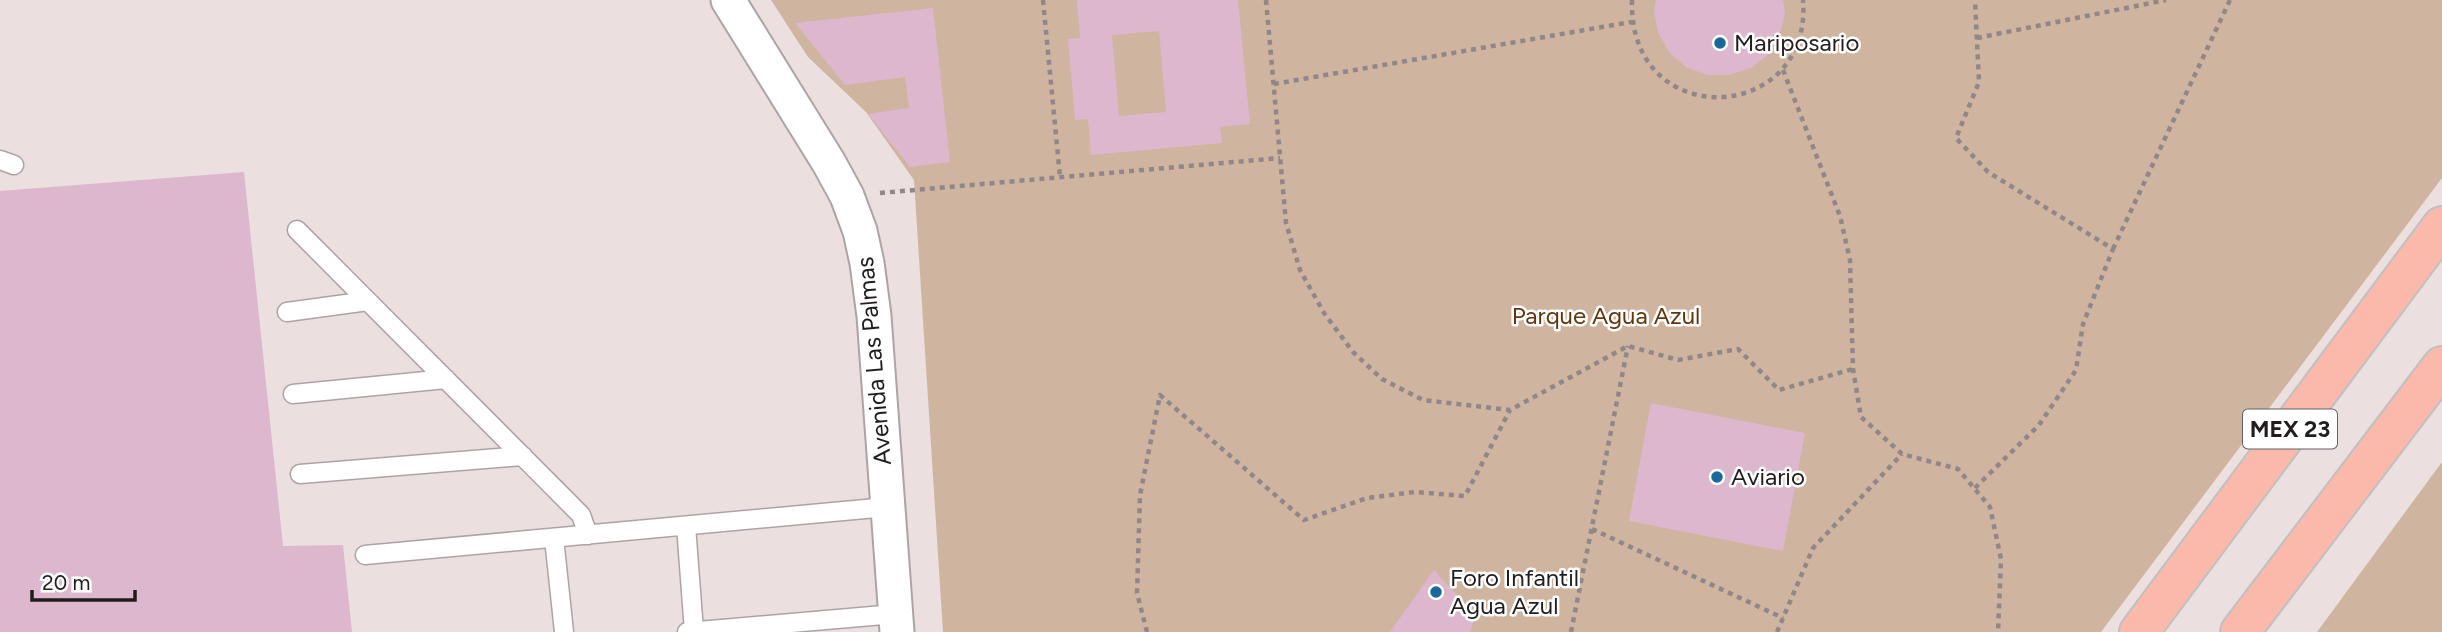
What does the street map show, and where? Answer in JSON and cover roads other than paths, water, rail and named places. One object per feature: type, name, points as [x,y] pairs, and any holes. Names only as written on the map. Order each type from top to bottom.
[{"type":"main road","name":"MEX 23","points":[[2139,632],[2442,226]]},
{"type":"main road","name":"MEX 23","points":[[2240,632],[2442,366]]},
{"type":"street","name":"Avenida Las Palmas","points":[[728,0],[829,163],[847,196],[860,231],[874,316],[896,623]]},
{"type":"lane","points":[[297,230],[581,515],[587,535]]},
{"type":"lane","points":[[287,312],[368,301]]},
{"type":"lane","points":[[293,394],[446,379]]},
{"type":"lane","points":[[300,474],[523,456]]},
{"type":"lane","points":[[365,555],[887,508]]},
{"type":"lane","points":[[686,526],[694,631]]},
{"type":"lane","points":[[554,538],[564,632]]},
{"type":"lane","points":[[687,632],[896,623]]},
{"type":"place","name":"Mariposario","points":[[1720,43]]},
{"type":"place","name":"Aviario","points":[[1717,477]]},
{"type":"place","name":"Foro Infantil Agua Azul","points":[[1436,592]]},
{"type":"park label","name":"Parque Agua Azul","points":[[1606,316]]}]
